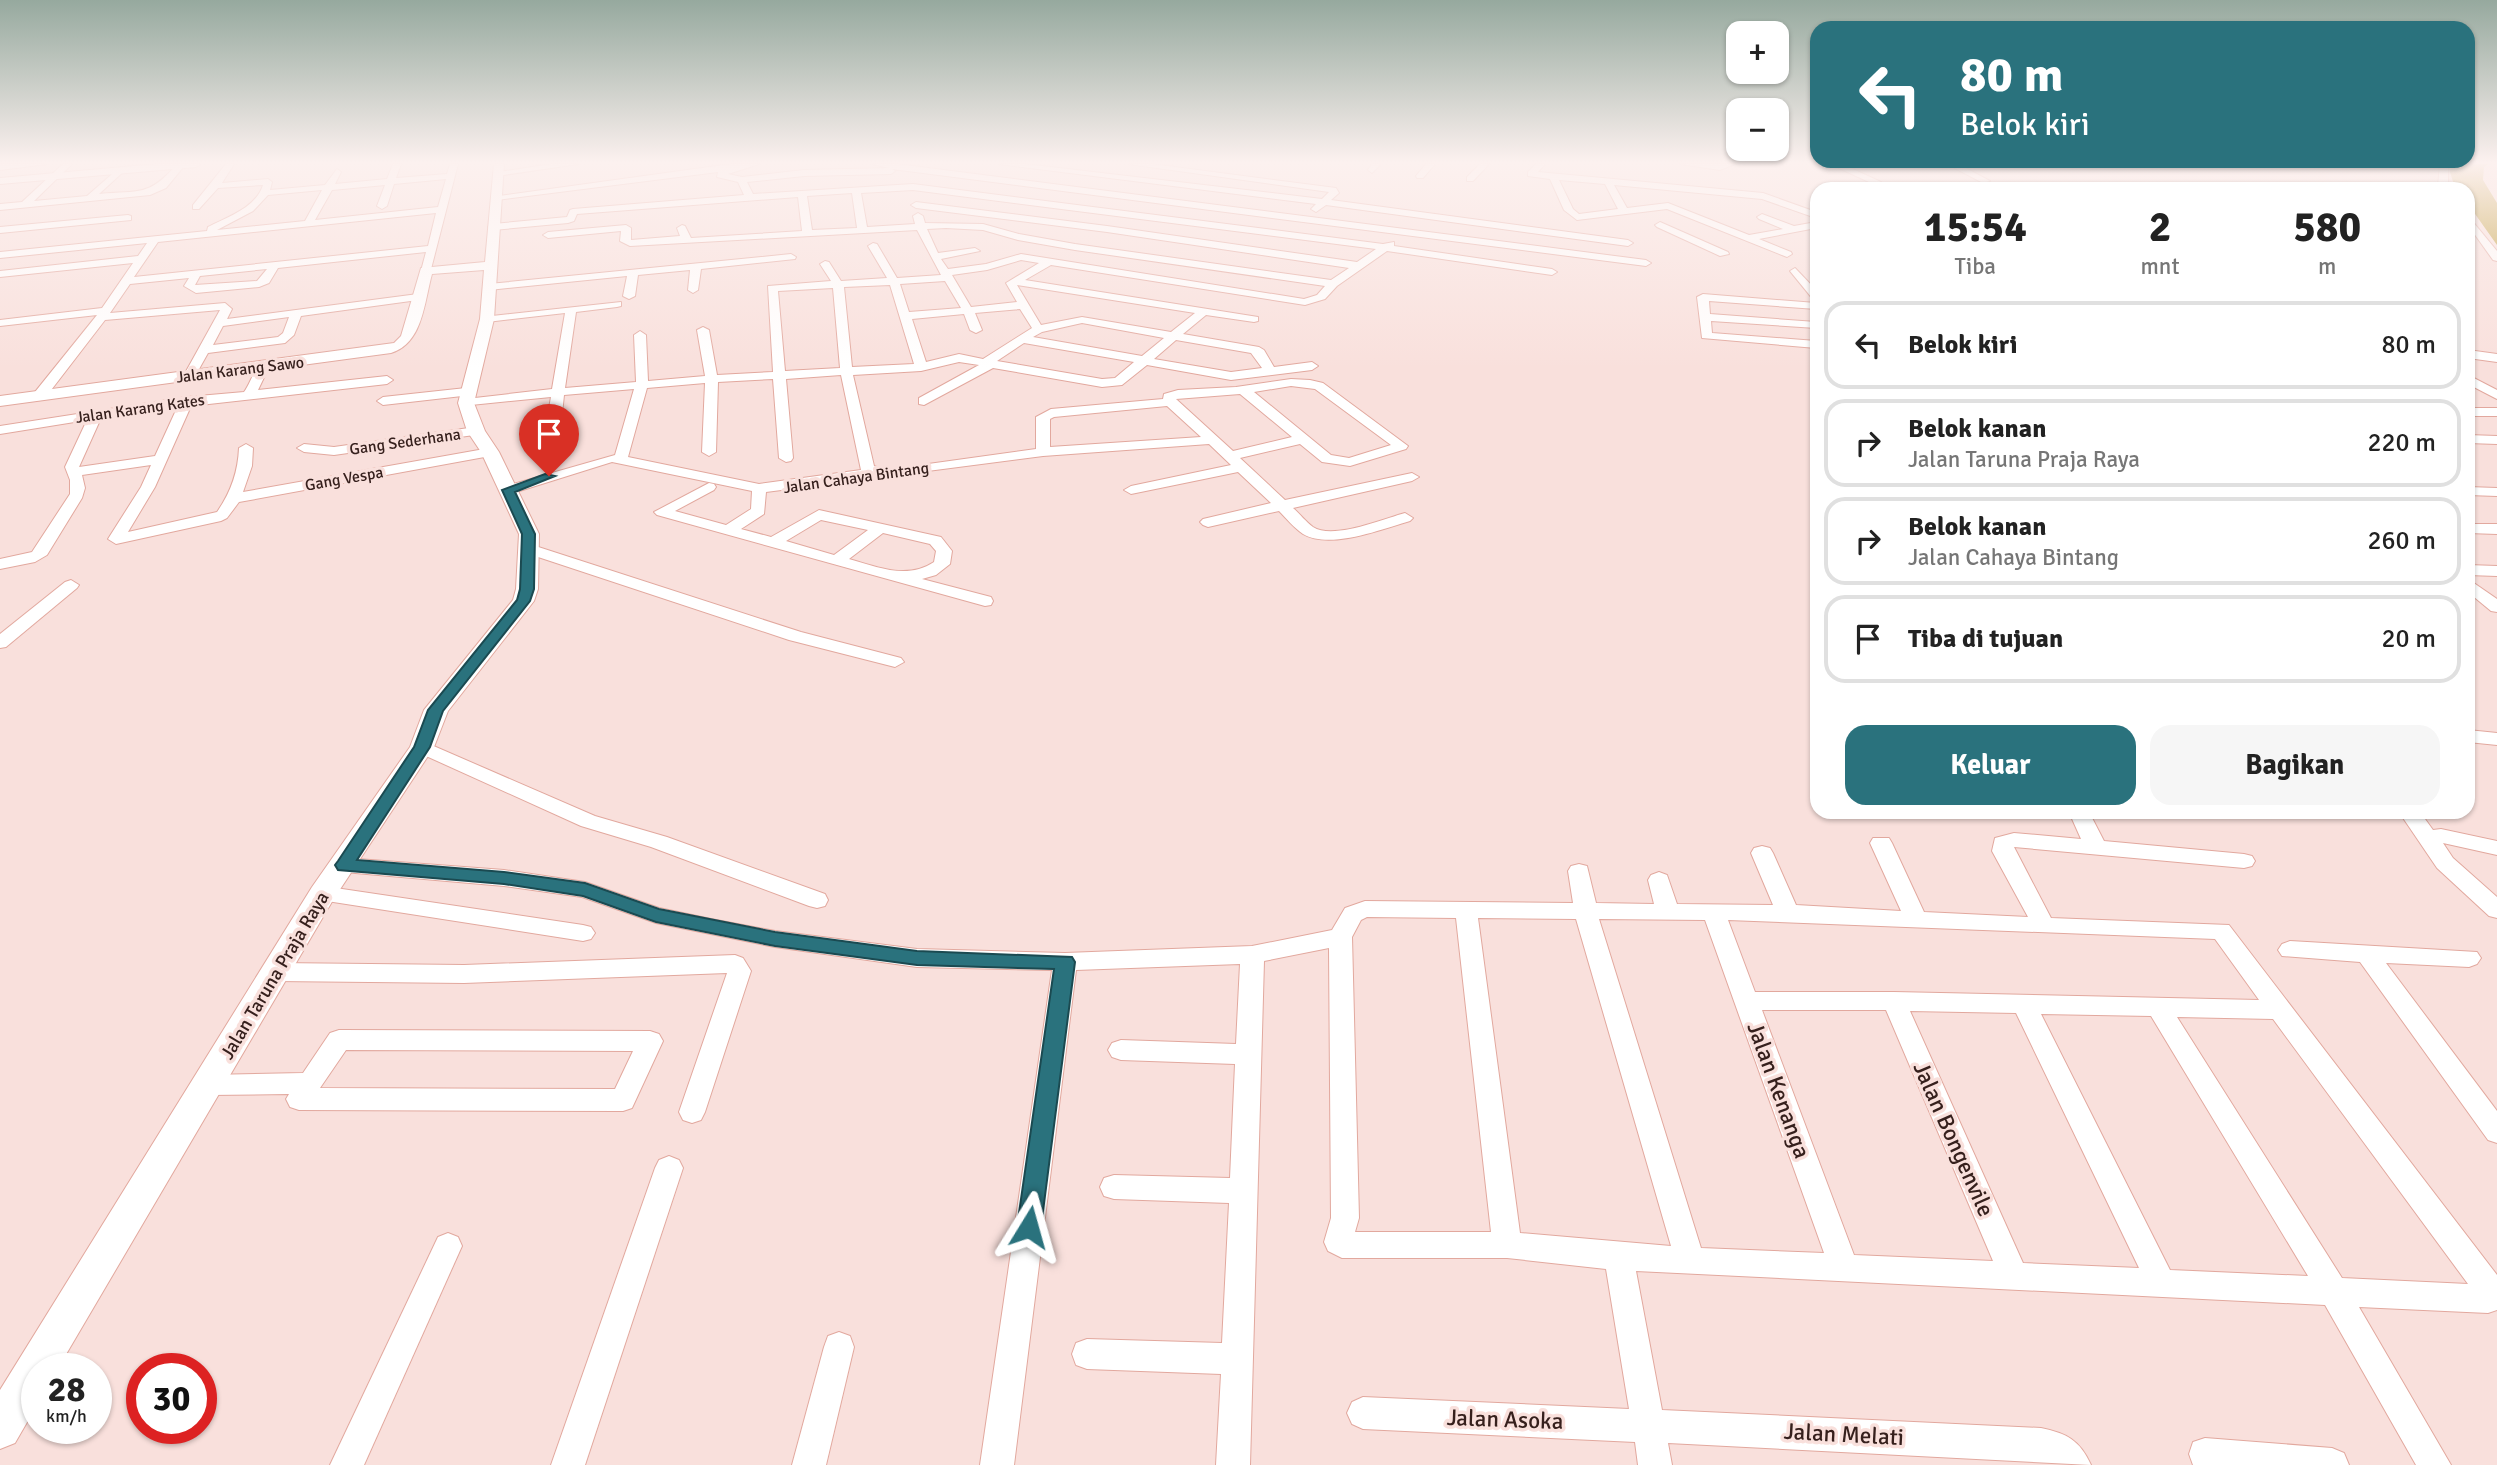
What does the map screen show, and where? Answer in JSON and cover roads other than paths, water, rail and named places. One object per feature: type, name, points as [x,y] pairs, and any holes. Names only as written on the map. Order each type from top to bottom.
[{"type":"street","points":[[112,236],[115,232]]},
{"type":"street","points":[[200,235],[205,232]]},
{"type":"street","points":[[0,255],[226,232]]},
{"type":"street","points":[[426,271],[436,232]]},
{"type":"street","points":[[466,398],[487,319],[495,232]]},
{"type":"street","points":[[426,271],[494,251],[538,232]]},
{"type":"street","points":[[533,236],[575,232]]},
{"type":"street","points":[[626,232],[625,241],[630,243],[684,233],[691,241],[802,232]]},
{"type":"street","points":[[924,232],[970,310],[976,330]]},
{"type":"street","points":[[1038,329],[1011,283],[1101,232]]},
{"type":"street","points":[[1130,232],[1360,265]]},
{"type":"street","points":[[1280,232],[1552,272]]},
{"type":"street","points":[[786,458],[772,288],[947,275],[1021,257],[1305,302],[1321,297],[1333,284],[1404,232]]},
{"type":"street","points":[[1417,232],[1646,262]]},
{"type":"street","points":[[1547,232],[1628,243]]},
{"type":"street","points":[[1676,232],[1724,254]]},
{"type":"street","points":[[1735,232],[1787,254]]},
{"type":"street","points":[[1749,238],[1780,232]]},
{"type":"street","points":[[1799,232],[1810,237]]},
{"type":"street","points":[[2478,232],[2497,258]]},
{"type":"street","points":[[954,239],[1003,233],[1075,247],[1333,284]]},
{"type":"street","points":[[1210,289],[1285,233]]},
{"type":"street","points":[[40,395],[104,314],[154,240]]},
{"type":"street","points":[[929,241],[941,240]]},
{"type":"street","points":[[873,246],[894,281],[921,366]]},
{"type":"street","points":[[127,281],[433,248]]},
{"type":"street","points":[[494,251],[566,285],[633,273],[759,271]]},
{"type":"street","points":[[937,256],[975,251]]},
{"type":"street","points":[[695,272],[791,257]]},
{"type":"street","points":[[0,274],[143,259]]},
{"type":"street","points":[[825,264],[838,284],[846,371],[867,468],[875,472]]},
{"type":"street","points":[[196,274],[189,286],[195,290],[259,284],[265,281],[275,265]]},
{"type":"street","points":[[49,283],[63,267]]},
{"type":"street","name":"Jalan Karang Sawo","points":[[0,401],[373,352],[399,346],[408,337],[426,271]]},
{"type":"street","points":[[1796,271],[1810,284]]},
{"type":"street","points":[[692,290],[695,272]]},
{"type":"street","points":[[629,296],[633,273]]},
{"type":"street","points":[[1014,281],[1254,319]]},
{"type":"street","points":[[219,323],[418,297]]},
{"type":"street","points":[[1810,306],[1703,298],[1706,336],[1810,345]]},
{"type":"street","points":[[487,319],[617,304]]},
{"type":"street","points":[[906,316],[1024,305]]},
{"type":"street","points":[[0,323],[225,306],[219,323],[190,375]]},
{"type":"street","points":[[555,414],[571,309]]},
{"type":"street","points":[[383,401],[559,392],[921,366],[959,358],[1102,383],[1118,382],[1204,311]]},
{"type":"street","points":[[204,350],[281,340],[288,335],[296,313]]},
{"type":"street","points":[[1704,317],[1810,325]]},
{"type":"street","points":[[924,401],[1038,329],[1082,320],[1177,334],[1255,350],[1260,353],[1270,371]]},
{"type":"street","points":[[703,330],[712,379],[709,452]]},
{"type":"street","points":[[621,458],[642,385],[640,335]]},
{"type":"street","points":[[1023,339],[1231,376],[1312,366]]},
{"type":"street","points":[[2475,355],[2497,358]]},
{"type":"street","points":[[248,395],[258,382],[264,365]]},
{"type":"street","points":[[2475,374],[2497,377]]},
{"type":"street","name":"Jalan Karang Kates","points":[[0,430],[187,401],[387,380]]},
{"type":"street","points":[[1243,390],[1327,459],[1350,462],[1401,446],[1319,386],[1311,383],[1299,382],[1169,397],[1170,402],[1308,531],[1321,536],[1333,536],[1405,518]]},
{"type":"street","points":[[2475,383],[2497,395]]},
{"type":"street","name":"Jalan Taruna Praja Raya","points":[[0,1428],[322,894],[422,747],[436,710],[523,601],[527,589],[528,534],[483,442],[466,398]]},
{"type":"street","points":[[187,401],[162,458],[116,539],[222,515],[234,498],[246,466],[246,448]]},
{"type":"street","points":[[1043,452],[1043,417],[1051,413],[1170,402]]},
{"type":"street","points":[[2475,412],[2497,412]]},
{"type":"street","points":[[0,564],[38,555],[52,541],[56,527],[77,496],[75,472],[72,467],[96,414]]},
{"type":"street","points":[[1131,490],[1236,462],[1303,439]]},
{"type":"street","points":[[2475,439],[2497,440]]},
{"type":"street","name":"Jalan Cahaya Bintang","points":[[508,490],[599,460],[621,458],[759,488],[1043,452],[1212,440]]},
{"type":"street","name":"Gang Sederhana","points":[[304,448],[334,451],[483,442]]},
{"type":"street","name":"Gang Vespa","points":[[234,498],[483,442]]},
{"type":"street","points":[[75,472],[162,458]]},
{"type":"street","points":[[1208,522],[1412,477]]},
{"type":"street","points":[[709,487],[662,512],[985,601]]},
{"type":"street","points":[[727,530],[759,511],[759,488]]},
{"type":"street","points":[[2475,491],[2497,492]]},
{"type":"street","points":[[774,542],[819,514],[935,540],[944,551],[942,564],[930,572],[901,578]]},
{"type":"street","points":[[837,560],[881,528]]},
{"type":"street","points":[[2475,529],[2497,529]]},
{"type":"street","points":[[529,549],[795,636],[895,662]]},
{"type":"street","points":[[2475,570],[2497,571]]},
{"type":"street","points":[[0,643],[71,585]]},
{"type":"street","points":[[2475,590],[2497,607]]},
{"type":"street","points":[[2475,737],[2497,739]]},
{"type":"street","points":[[422,747],[588,821],[659,842],[817,900]]},
{"type":"street","points":[[2082,819],[2096,847]]},
{"type":"street","points":[[2414,819],[2445,863],[2497,910]]},
{"type":"street","points":[[2428,838],[2441,836],[2497,848]]},
{"type":"street","points":[[2044,926],[2003,851],[2003,843],[2014,840],[2244,861]]},
{"type":"street","points":[[1881,843],[1916,918]]},
{"type":"street","points":[[1762,853],[1788,912]]},
{"type":"street","points":[[344,865],[504,878],[585,890],[656,915],[710,927],[775,939],[917,958],[1065,962],[1252,955],[1340,937]]},
{"type":"street","points":[[1579,871],[1586,913],[1689,1260]]},
{"type":"street","points":[[1659,880],[1668,913]]},
{"type":"street","points":[[322,894],[583,933]]},
{"type":"street","points":[[1366,909],[1466,909],[1586,913],[1788,912],[1916,918],[2044,926],[2221,931],[2494,1295],[2488,1299],[1619,1257],[1507,1245],[1342,1245],[1339,1242],[1345,1219],[1340,937],[1353,914],[1366,909]]},
{"type":"street","points":[[1466,909],[1507,1245]]},
{"type":"street","name":"Jalan Kenanga","points":[[1714,913],[1844,1268]]},
{"type":"street","points":[[2290,950],[2469,958]]},
{"type":"street","points":[[2367,954],[2497,1132]]},
{"type":"street","points":[[1233,1465],[1252,955]]},
{"type":"street","points":[[996,1465],[1065,962]]},
{"type":"street","points":[[276,972],[464,974],[735,964],[739,971],[736,982],[692,1112]]},
{"type":"street","points":[[1747,1001],[1894,1001],[2281,1010]]},
{"type":"street","name":"Jalan Bongenvile","points":[[1894,1001],[2014,1276]]},
{"type":"street","points":[[2024,1004],[2161,1283]]},
{"type":"street","points":[[2158,1007],[2333,1291],[2434,1465]]},
{"type":"street","points":[[339,1040],[650,1041],[624,1100],[299,1099],[309,1083],[339,1040]]},
{"type":"street","points":[[1121,1050],[1248,1054]]},
{"type":"street","points":[[208,1086],[309,1083]]},
{"type":"street","points":[[568,1465],[669,1168]]},
{"type":"street","points":[[1114,1187],[1243,1191]]},
{"type":"street","points":[[347,1465],[448,1246]]},
{"type":"street","points":[[1619,1257],[1655,1465]]},
{"type":"street","points":[[809,1465],[839,1347]]},
{"type":"street","points":[[1087,1354],[1237,1359]]},
{"type":"street","name":"Jalan Asoka","points":[[1363,1413],[1648,1425]]},
{"type":"street","name":"Jalan Melati","points":[[1648,1425],[2041,1444],[2060,1448],[2074,1465]]},
{"type":"street","points":[[2205,1454],[2332,1465]]}]
